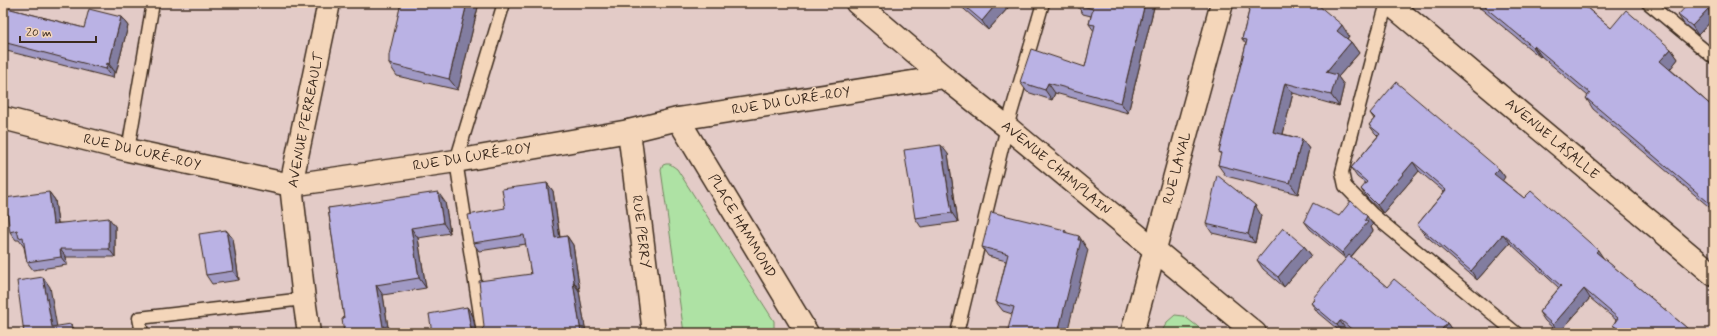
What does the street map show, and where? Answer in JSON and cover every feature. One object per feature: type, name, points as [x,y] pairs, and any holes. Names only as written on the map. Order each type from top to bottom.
[{"type":"street","name":"AVENUE PERREAULT","points":[[309,333],[291,185],[329,3]]},
{"type":"street","name":"AVENUE CHAMPLAIN","points":[[857,3],[944,77],[1008,127],[1255,333]]},
{"type":"street","name":"RUE LAVAL","points":[[1132,333],[1222,3]]},
{"type":"street","name":"AVENUE LASALLE","points":[[1388,3],[1714,276]]},
{"type":"street","name":"RUE DU CURÉ-ROY","points":[[3,118],[128,150],[291,185],[456,161],[629,130],[678,119],[944,77]]},
{"type":"street","name":"PLACE HAMMOND","points":[[678,119],[807,333]]},
{"type":"street","name":"RUE PERRY","points":[[629,130],[654,333]]},
{"type":"lane","points":[[128,150],[153,3]]},
{"type":"lane","points":[[483,333],[456,161],[504,3]]},
{"type":"lane","points":[[957,333],[1008,127],[1043,3]]},
{"type":"lane","points":[[1388,3],[1376,41],[1342,172],[1345,186],[1372,214],[1516,333]]},
{"type":"lane","points":[[1648,3],[1714,58]]},
{"type":"lane","points":[[142,333],[139,318],[304,299]]},
{"type":"green space","points":[[670,164],[677,169],[774,321],[774,333],[684,333],[661,170],[663,165]]},
{"type":"green space","points":[[1175,315],[1184,316],[1206,333],[1161,333],[1167,322]]},
{"type":"building","points":[[401,3],[467,3],[449,79],[389,64],[389,55]]},
{"type":"building","points":[[961,3],[997,3],[982,21]]},
{"type":"building","points":[[1076,3],[1145,3],[1121,103],[1048,83],[1045,90],[1020,82],[1031,49],[1085,67],[1095,25],[1089,24],[1093,9]]},
{"type":"building","points":[[1251,3],[1307,3],[1318,5],[1342,25],[1337,31],[1351,42],[1326,72],[1337,75],[1331,95],[1285,83],[1273,132],[1302,139],[1290,183],[1218,165],[1221,153],[1219,152],[1247,40],[1242,39]]},
{"type":"building","points":[[1480,3],[1581,3],[1611,28],[1626,10],[1671,49],[1660,61],[1714,108],[1714,207],[1586,98],[1590,93]]},
{"type":"building","points":[[1689,3],[1714,3],[1714,7],[1710,11],[1708,9],[1692,26],[1678,15]]},
{"type":"building","points":[[3,7],[84,28],[89,9],[121,17],[109,64],[107,63],[106,69],[3,42]]},
{"type":"building","points":[[1396,82],[1499,169],[1494,174],[1524,198],[1531,191],[1598,250],[1596,252],[1693,333],[1623,333],[1613,325],[1618,318],[1584,289],[1553,325],[1539,312],[1561,286],[1503,234],[1471,271],[1417,225],[1446,190],[1413,162],[1377,205],[1361,189],[1367,182],[1351,168],[1380,134],[1369,125],[1375,118],[1370,113]]},
{"type":"building","points":[[941,145],[952,213],[915,218],[904,150]]},
{"type":"building","points":[[1217,175],[1255,205],[1248,234],[1206,224]]},
{"type":"building","points":[[547,183],[555,238],[567,236],[581,333],[432,333],[429,314],[467,307],[471,329],[479,332],[484,327],[479,281],[531,274],[524,235],[473,243],[468,215],[505,208],[502,189]]},
{"type":"building","points":[[49,192],[53,224],[109,218],[109,249],[60,249],[61,257],[27,262],[23,237],[19,238],[17,230],[10,232],[5,198]]},
{"type":"building","points":[[438,192],[443,223],[411,228],[419,278],[376,285],[383,327],[388,326],[389,333],[344,333],[342,319],[344,318],[328,208]]},
{"type":"building","points":[[1351,201],[1367,216],[1365,220],[1368,222],[1342,253],[1304,221],[1313,203],[1339,216]]},
{"type":"building","points":[[991,212],[1065,230],[1064,232],[1079,236],[1078,240],[1081,240],[1058,333],[1007,333],[1014,307],[996,302],[1008,254],[982,247]]},
{"type":"building","points":[[1283,228],[1304,246],[1278,277],[1257,260]]},
{"type":"building","points":[[226,230],[233,271],[206,275],[199,234]]},
{"type":"building","points":[[1349,255],[1387,287],[1394,279],[1447,323],[1439,333],[1356,333],[1342,321],[1340,321],[1337,325],[1311,303],[1315,299],[1313,298]]},
{"type":"building","points":[[43,277],[52,327],[71,324],[72,333],[24,333],[17,281]]},
{"type":"building","points":[[105,328],[105,333],[95,333],[95,329]]}]
